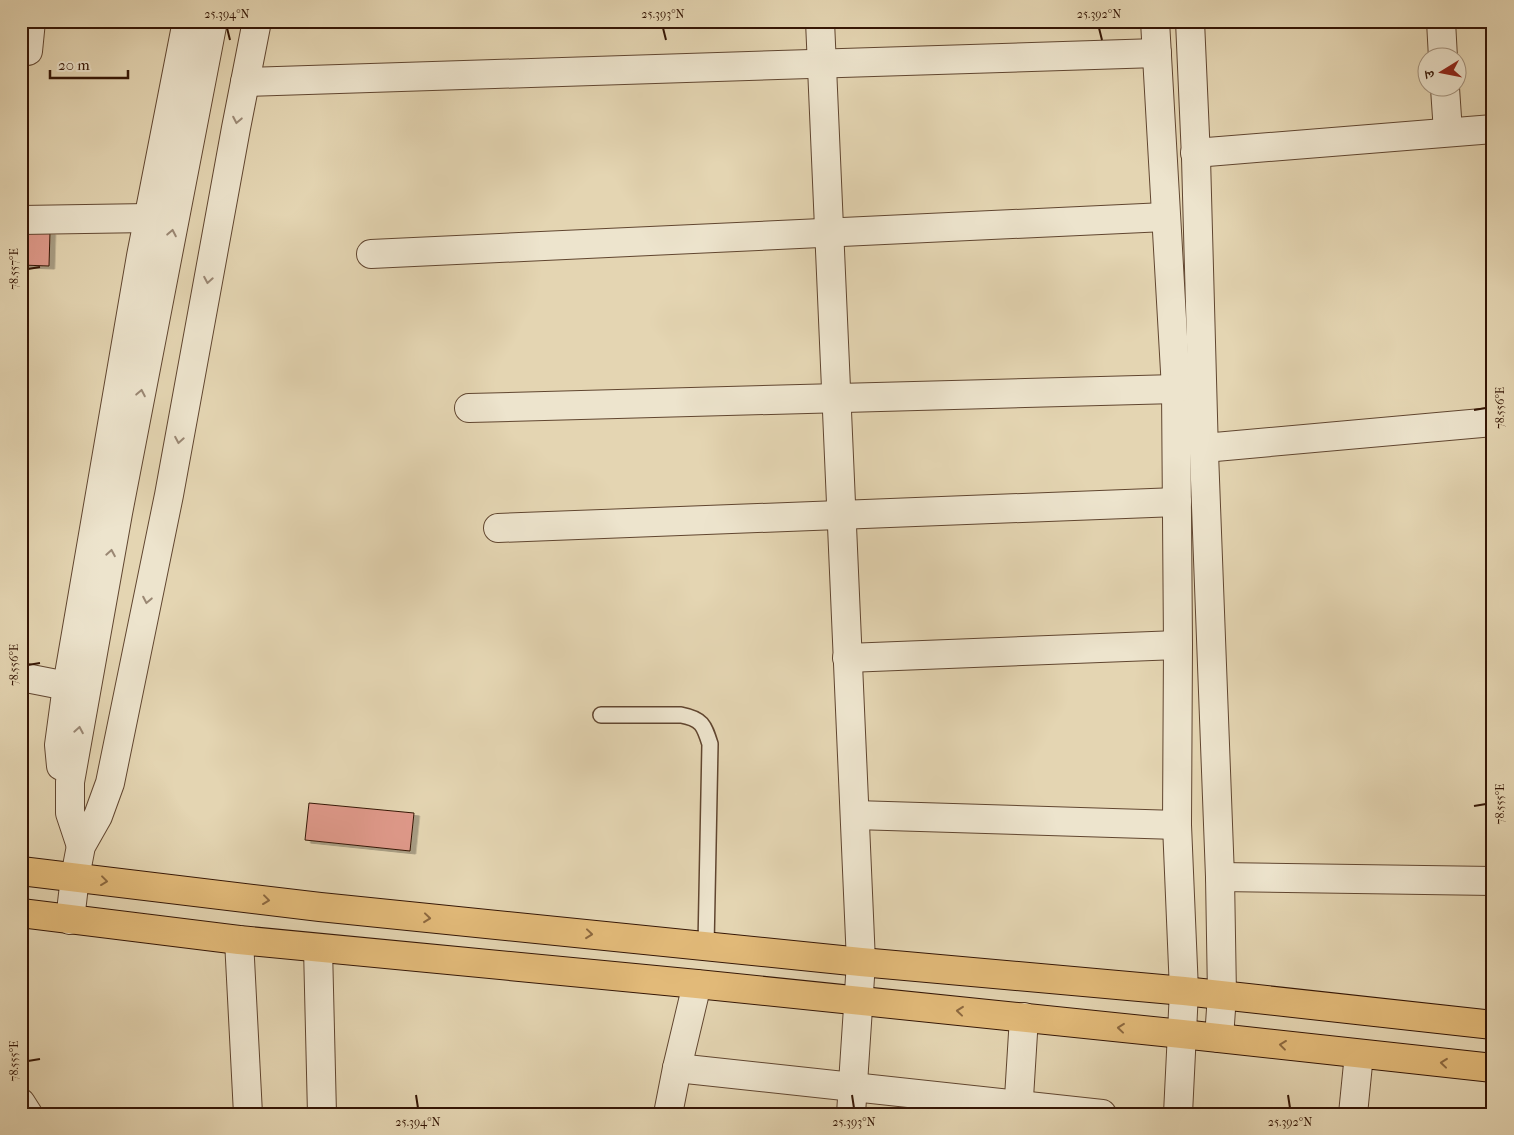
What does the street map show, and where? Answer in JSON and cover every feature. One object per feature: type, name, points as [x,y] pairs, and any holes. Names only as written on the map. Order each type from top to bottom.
[{"type":"main road","points":[[21,871],[320,907],[861,962],[1184,991],[1493,1025]]},
{"type":"main road","points":[[21,913],[239,940],[697,984],[1493,1068]]},
{"type":"street","points":[[28,51],[31,21]]},
{"type":"street","points":[[69,797],[60,762],[59,745],[67,686],[148,218],[187,21]]},
{"type":"street","points":[[80,846],[70,813],[69,797],[72,772],[118,514],[213,21]]},
{"type":"street","points":[[70,920],[80,846],[98,816],[110,783],[169,495],[245,82],[258,21]]},
{"type":"street","points":[[820,21],[861,962],[851,1114]]},
{"type":"street","points":[[1155,21],[1176,389],[1177,825],[1184,991],[1178,1114]]},
{"type":"street","points":[[1190,21],[1220,877],[1222,995],[1219,1038]]},
{"type":"street","points":[[1441,21],[1442,48]]},
{"type":"street","points":[[245,82],[1157,53]]},
{"type":"street","points":[[1446,98],[1448,132]]},
{"type":"street","points":[[1195,153],[1493,129]]},
{"type":"street","points":[[371,254],[1165,217]]},
{"type":"street","points":[[21,220],[148,218]]},
{"type":"street","points":[[469,408],[1176,389]]},
{"type":"street","points":[[1204,448],[1493,422]]},
{"type":"street","points":[[498,528],[1177,502]]},
{"type":"street","points":[[848,658],[1178,645]]},
{"type":"street","points":[[21,677],[67,686]]},
{"type":"street","points":[[854,814],[1177,825]]},
{"type":"street","points":[[1220,877],[1493,881]]},
{"type":"street","points":[[239,940],[248,1114]]},
{"type":"street","points":[[318,948],[322,1114]]},
{"type":"street","points":[[668,1114],[697,984]]},
{"type":"street","points":[[1018,1109],[1024,1018]]},
{"type":"street","points":[[1353,1114],[1359,1054]]},
{"type":"street","points":[[677,1068],[853,1086],[1018,1109],[1102,1114]]},
{"type":"street","points":[[21,1103],[28,1114]]},
{"type":"lane","points":[[601,715],[681,715],[694,718],[705,727],[710,744],[706,946]]},
{"type":"building","points":[[21,232],[50,232],[49,266],[21,265]]},
{"type":"building","points":[[309,803],[414,813],[410,851],[305,840]]}]
